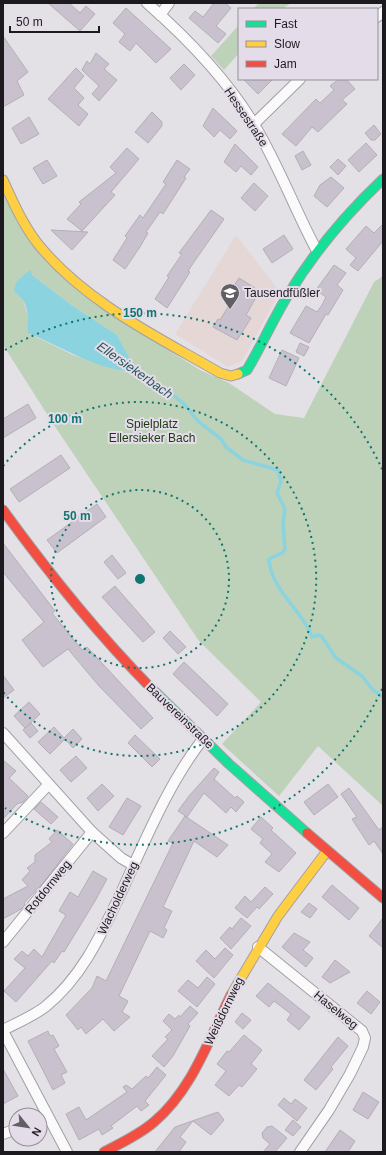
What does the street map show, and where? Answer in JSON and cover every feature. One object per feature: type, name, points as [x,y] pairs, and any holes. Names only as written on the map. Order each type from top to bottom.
[{"type":"street","name":"Hessestraße","points":[[147,3],[215,72],[254,124],[270,152],[317,251]]},
{"type":"street","points":[[160,15],[169,3]]},
{"type":"street","points":[[254,124],[299,80]]},
{"type":"street","points":[[3,180],[25,225],[38,244],[67,275],[106,304],[182,350],[225,375],[237,376],[247,370],[288,295],[317,251],[356,204],[383,178]]},
{"type":"street","name":"Bauvereinstraße","points":[[3,510],[49,573],[142,679],[203,739],[327,851],[383,898]]},
{"type":"street","points":[[3,734],[92,832],[120,858],[133,865]]},
{"type":"street","name":"Wacholderweg","points":[[3,1030],[45,1007],[73,978],[87,960],[100,936],[133,865],[187,760],[203,739]]},
{"type":"street","points":[[3,833],[48,785]]},
{"type":"street","name":"Rotdornweg","points":[[3,942],[92,832]]},
{"type":"street","name":"Weißdornweg","points":[[104,1152],[134,1137],[151,1125],[184,1088],[198,1066],[235,987],[258,947],[282,908],[327,851]]},
{"type":"street","name":"Haselweg","points":[[258,947],[362,1031],[365,1038],[363,1047],[330,1110],[300,1152]]},
{"type":"street","points":[[3,1030],[39,1107]]},
{"type":"street","points":[[48,1124],[67,1152]]},
{"type":"shaded area","name":"Tausendfüßler","points":[[236,235],[280,292],[245,356],[240,362],[228,367],[175,334]]},
{"type":"green space","points":[[259,3],[291,3],[284,8],[254,8]]},
{"type":"green space","points":[[238,26],[238,54],[224,70],[211,56]]},
{"type":"green space","name":"Spielplatz Ellersieker Bach","points":[[3,190],[19,226],[138,331],[200,370],[229,383],[275,414],[304,418],[374,282],[383,276],[383,806],[318,746],[279,796],[222,744],[261,702],[199,641],[54,425],[3,345]],"holes":[[[32,275],[70,304],[117,335],[135,368],[135,372],[126,372],[73,355],[28,333],[29,319],[17,281],[24,276]]]},
{"type":"water","points":[[30,270],[32,275],[70,304],[117,335],[135,368],[135,372],[107,367],[93,362],[28,333],[28,314],[26,307],[23,300],[14,290],[17,281]]},
{"type":"building","points":[[48,3],[69,3],[80,13],[86,6],[95,14],[80,31]]},
{"type":"building","points":[[214,3],[225,3],[231,8],[216,26],[226,34],[218,43],[189,18],[195,11],[203,17]]},
{"type":"building","points":[[126,8],[171,49],[156,63],[136,43],[130,51],[119,42],[125,34],[113,23]]},
{"type":"building","points":[[3,36],[28,72],[17,81],[24,95],[3,107]]},
{"type":"building","points":[[96,53],[109,64],[104,69],[117,80],[99,101],[92,94],[99,86],[82,70],[87,61],[90,64]]},
{"type":"building","points":[[184,64],[195,75],[181,90],[170,78]]},
{"type":"building","points":[[76,68],[84,76],[74,88],[84,98],[78,105],[88,114],[79,126],[48,99]]},
{"type":"building","points":[[244,80],[272,80],[258,94]]},
{"type":"building","points":[[338,80],[347,80],[355,89],[342,100],[347,104],[318,132],[312,127],[296,146],[282,134],[316,99],[320,103],[334,90],[330,86]]},
{"type":"building","points":[[213,108],[237,131],[230,139],[220,130],[214,137],[203,126]]},
{"type":"building","points":[[152,112],[162,122],[162,126],[148,143],[135,132]]},
{"type":"building","points":[[29,117],[39,134],[21,144],[12,128]]},
{"type":"building","points":[[374,125],[381,134],[375,140],[371,140],[365,133]]},
{"type":"building","points":[[366,143],[377,155],[359,172],[348,160]]},
{"type":"building","points":[[235,144],[258,167],[251,175],[241,166],[236,172],[224,162]]},
{"type":"building","points":[[127,148],[139,159],[111,192],[115,195],[82,231],[67,219],[81,204],[79,202],[116,173],[110,167]]},
{"type":"building","points":[[303,151],[311,165],[302,170],[295,156]]},
{"type":"building","points":[[338,159],[346,166],[338,175],[330,167]]},
{"type":"building","points":[[47,160],[57,176],[43,184],[33,168]]},
{"type":"building","points":[[177,160],[190,169],[184,177],[186,178],[163,214],[160,212],[146,232],[148,233],[125,269],[113,260],[127,238],[125,236],[140,215],[143,218],[166,184],[163,182]]},
{"type":"building","points":[[331,177],[344,188],[327,207],[314,196],[320,185]]},
{"type":"building","points":[[254,183],[268,196],[255,211],[241,198]]},
{"type":"building","points":[[211,210],[224,219],[188,271],[190,272],[167,308],[155,299],[169,277],[167,276],[182,254],[179,253]]},
{"type":"building","points":[[383,224],[383,241],[358,271],[350,265],[356,258],[346,249],[366,226],[374,233]]},
{"type":"building","points":[[51,230],[88,232],[72,250]]},
{"type":"building","points":[[284,235],[293,249],[272,263],[263,249]]},
{"type":"building","points":[[334,265],[346,273],[337,285],[343,290],[328,315],[326,314],[309,343],[290,333],[306,306],[317,312],[322,305],[326,297],[316,290]]},
{"type":"building","points":[[239,278],[255,288],[253,291],[258,294],[246,315],[251,318],[237,340],[213,327],[218,319],[220,320],[237,292],[232,289]]},
{"type":"building","points":[[300,343],[309,347],[304,356],[296,352]]},
{"type":"building","points":[[282,350],[299,358],[286,386],[269,378]]},
{"type":"building","points":[[28,404],[36,418],[3,438],[3,419]]},
{"type":"building","points":[[61,455],[70,468],[19,502],[10,489]]},
{"type":"building","points":[[97,504],[106,517],[57,553],[47,540]]},
{"type":"building","points":[[3,543],[55,611],[52,613],[82,650],[87,647],[153,718],[141,729],[99,686],[68,649],[43,667],[22,640],[44,622],[3,572]]},
{"type":"building","points":[[112,555],[126,573],[118,579],[104,562]]},
{"type":"building","points":[[115,586],[155,632],[143,642],[102,597]]},
{"type":"building","points":[[170,631],[186,647],[178,654],[163,638]]},
{"type":"building","points":[[184,662],[228,704],[217,716],[173,674]]},
{"type":"building","points":[[3,675],[14,690],[3,698]]},
{"type":"building","points":[[29,702],[40,714],[25,728],[14,716]]},
{"type":"building","points":[[31,723],[38,731],[30,738],[23,730]]},
{"type":"building","points":[[54,727],[64,738],[73,729],[82,739],[73,748],[65,739],[50,754],[38,742]]},
{"type":"building","points":[[135,735],[160,759],[152,767],[128,743]]},
{"type":"building","points":[[76,756],[87,768],[71,782],[60,770]]},
{"type":"building","points":[[3,760],[16,771],[9,778],[28,796],[23,802],[17,804],[3,819]]},
{"type":"building","points":[[214,768],[219,772],[214,779],[235,798],[237,796],[244,802],[236,812],[231,807],[226,813],[204,793],[187,817],[178,811],[189,796]]},
{"type":"building","points":[[102,784],[114,796],[98,811],[87,798]]},
{"type":"building","points":[[328,784],[338,797],[314,815],[304,802]]},
{"type":"building","points":[[349,788],[379,830],[383,827],[383,854],[374,841],[369,845],[352,819],[357,817],[341,794]]},
{"type":"building","points":[[127,798],[141,806],[123,835],[109,827]]},
{"type":"building","points":[[41,802],[58,817],[51,824],[34,809]]},
{"type":"building","points":[[185,816],[228,845],[217,857],[194,841],[163,907],[172,911],[164,928],[167,930],[163,938],[150,931],[119,996],[128,1001],[122,1012],[130,1017],[114,1031],[103,1019],[86,1034],[81,1027],[78,1030],[66,1015],[92,988],[97,976],[106,981],[173,843],[168,841]]},
{"type":"building","points":[[261,817],[273,828],[271,830],[296,853],[279,872],[265,862],[272,854],[260,843],[263,839],[251,829]]},
{"type":"building","points":[[57,830],[73,844],[43,883],[24,903],[25,905],[21,909],[3,919],[3,899],[28,886],[22,880],[30,871],[27,868],[35,862],[35,855],[52,842],[49,839]]},
{"type":"building","points":[[93,871],[107,879],[95,901],[64,952],[62,951],[54,963],[52,961],[16,1002],[4,991],[25,968],[14,959],[22,951],[28,956],[34,949],[42,957],[66,915],[59,911],[70,892],[78,897]]},
{"type":"building","points":[[332,885],[359,908],[349,920],[322,897]]},
{"type":"building","points":[[265,887],[273,894],[259,909],[257,907],[247,918],[235,908],[245,896],[251,902]]},
{"type":"building","points":[[309,903],[317,909],[310,918],[301,912]]},
{"type":"building","points":[[241,918],[251,926],[231,949],[220,938],[230,927],[232,929]]},
{"type":"building","points":[[383,918],[383,948],[369,936]]},
{"type":"building","points":[[294,933],[310,942],[303,950],[313,958],[306,967],[282,947]]},
{"type":"building","points":[[225,948],[233,955],[214,978],[196,961],[206,950],[215,959]]},
{"type":"building","points":[[335,960],[350,972],[330,983],[322,977]]},
{"type":"building","points":[[207,977],[215,984],[197,1007],[178,991],[188,980],[198,988]]},
{"type":"building","points":[[268,983],[310,1017],[299,1030],[287,1020],[291,1014],[274,1001],[269,1007],[256,996]]},
{"type":"building","points":[[367,991],[380,1002],[371,1014],[357,1003]]},
{"type":"building","points":[[190,1006],[198,1013],[188,1024],[190,1026],[173,1056],[164,1067],[152,1056],[168,1039],[165,1037],[172,1030],[163,1021],[169,1014],[175,1019],[179,1015],[180,1017]]},
{"type":"building","points":[[242,1013],[251,1020],[243,1029],[235,1022]]},
{"type":"building","points":[[48,1031],[50,1036],[53,1035],[59,1046],[54,1049],[67,1072],[61,1075],[65,1083],[53,1090],[28,1041]]},
{"type":"building","points":[[244,1035],[262,1050],[251,1064],[257,1069],[242,1087],[239,1085],[229,1096],[215,1085],[226,1071],[217,1064],[227,1051],[229,1052]]},
{"type":"building","points":[[338,1037],[348,1046],[331,1067],[333,1069],[316,1090],[304,1080]]},
{"type":"building","points":[[157,1067],[166,1075],[145,1101],[149,1105],[141,1111],[137,1106],[111,1126],[113,1128],[102,1135],[99,1129],[79,1140],[66,1114],[79,1107],[86,1120],[127,1092],[123,1087],[126,1085],[132,1089],[146,1076],[148,1078]]},
{"type":"building","points":[[3,1069],[18,1096],[3,1104]]},
{"type":"building","points":[[363,1092],[379,1102],[368,1119],[353,1110]]},
{"type":"building","points":[[284,1098],[291,1104],[295,1099],[307,1108],[297,1121],[278,1105]]},
{"type":"building","points":[[218,1112],[224,1120],[211,1135],[193,1121],[180,1137],[186,1142],[179,1152],[155,1152],[175,1127]]},
{"type":"building","points":[[293,1120],[301,1127],[293,1136],[285,1130]]},
{"type":"building","points":[[272,1126],[287,1138],[275,1152],[263,1152],[270,1144],[263,1138],[262,1133],[267,1127]]},
{"type":"building","points":[[340,1130],[355,1141],[348,1152],[325,1152]]},
{"type":"waterway","name":"Ellersiekerbach","points":[[132,370],[167,390],[185,405],[198,421],[221,439],[226,447],[243,460],[278,470],[281,482],[277,493],[285,509],[283,524],[285,549],[282,553],[269,559],[270,569],[274,578],[284,595],[308,627],[312,637],[319,635],[322,637],[336,658],[362,676],[373,690],[383,697]]},
{"type":"traffic: fast","points":[[238,374],[247,370],[298,279],[331,234],[383,179]]},
{"type":"traffic: fast","points":[[150,687],[229,764],[307,833]]},
{"type":"traffic: slow","points":[[3,180],[19,213],[38,244],[57,265],[77,283],[99,301],[147,331],[220,373],[231,376],[238,374]]},
{"type":"traffic: slow","points":[[231,995],[278,916],[327,851]]},
{"type":"traffic: jam","points":[[3,510],[73,601],[150,687]]},
{"type":"traffic: jam","points":[[307,833],[383,898]]},
{"type":"traffic: jam","points":[[104,1152],[148,1127],[179,1095],[207,1046],[231,995]]},
{"type":"place","name":"Tausendfüßler","points":[[230,310]]}]
